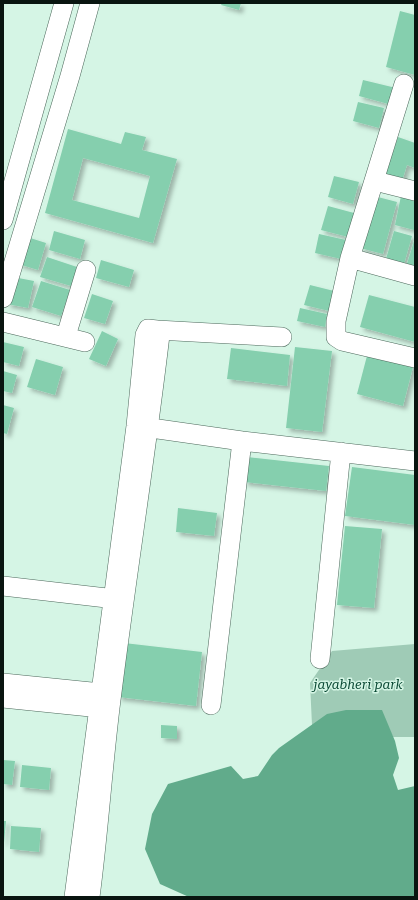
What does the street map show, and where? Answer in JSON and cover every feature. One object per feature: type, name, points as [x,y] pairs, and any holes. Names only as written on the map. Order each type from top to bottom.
[{"type":"street","points":[[29,214],[5,213],[64,3]]},
{"type":"street","points":[[3,298],[83,31],[90,3]]},
{"type":"street","points":[[58,24],[83,31]]},
{"type":"street","points":[[404,84],[350,258],[336,321],[336,337],[342,341],[415,358]]},
{"type":"street","points":[[375,181],[415,191]]},
{"type":"street","points":[[350,258],[415,276]]},
{"type":"street","points":[[66,336],[86,270]]},
{"type":"street","points":[[3,322],[66,336],[85,342]]},
{"type":"street","points":[[74,897],[105,701],[142,427],[145,331],[148,329],[282,337]]},
{"type":"street","points":[[142,427],[242,441],[415,461]]},
{"type":"street","points":[[211,705],[242,441]]},
{"type":"street","points":[[320,660],[341,452]]},
{"type":"street","points":[[3,586],[118,600]]},
{"type":"street","points":[[3,684],[105,701]]},
{"type":"street","points":[[3,698],[105,701]]},
{"type":"street","points":[[90,897],[99,829],[105,701]]},
{"type":"green space","name":"jayabheri park","points":[[415,644],[415,737],[393,737],[383,715],[312,725],[310,683],[332,651]]},
{"type":"shaded area","points":[[346,710],[382,710],[395,741],[399,758],[393,775],[398,790],[415,786],[415,897],[189,897],[160,884],[145,849],[152,814],[168,784],[231,766],[243,779],[258,776],[272,755],[279,748],[327,714]]},
{"type":"building","points":[[222,3],[241,3],[239,10],[221,5]]},
{"type":"building","points":[[400,11],[415,15],[415,75],[386,67]]},
{"type":"building","points":[[363,80],[396,88],[392,105],[359,96]]},
{"type":"building","points":[[358,102],[384,108],[379,128],[353,121]]},
{"type":"building","points":[[68,129],[121,144],[125,132],[146,137],[142,150],[177,159],[153,243],[45,213]],"holes":[[[83,158],[150,176],[139,218],[72,200]]]},
{"type":"building","points":[[398,137],[415,143],[415,168],[407,165],[401,184],[384,178]]},
{"type":"building","points":[[334,176],[359,182],[353,204],[328,197]]},
{"type":"building","points":[[374,196],[397,202],[383,254],[360,248]]},
{"type":"building","points":[[401,196],[415,199],[414,230],[395,225]]},
{"type":"building","points":[[328,206],[354,213],[348,237],[321,230]]},
{"type":"building","points":[[54,231],[85,240],[80,259],[49,250]]},
{"type":"building","points":[[394,231],[412,236],[404,264],[386,259]]},
{"type":"building","points":[[319,234],[346,240],[341,259],[315,253]]},
{"type":"building","points":[[27,237],[46,243],[38,270],[18,264]]},
{"type":"building","points":[[415,238],[415,269],[406,267]]},
{"type":"building","points":[[47,257],[77,267],[71,286],[40,277]]},
{"type":"building","points":[[101,260],[134,270],[129,287],[96,278]]},
{"type":"building","points":[[13,277],[34,281],[28,308],[7,304]]},
{"type":"building","points":[[41,281],[70,290],[61,316],[32,307]]},
{"type":"building","points":[[310,285],[334,291],[329,311],[304,305]]},
{"type":"building","points":[[92,294],[113,301],[105,324],[84,318]]},
{"type":"building","points":[[369,295],[415,307],[415,342],[360,327]]},
{"type":"building","points":[[300,308],[327,314],[325,327],[297,321]]},
{"type":"building","points":[[102,331],[118,339],[106,366],[89,359]]},
{"type":"building","points":[[3,342],[24,347],[19,366],[3,362]]},
{"type":"building","points":[[295,347],[332,351],[322,432],[286,428]]},
{"type":"building","points":[[231,348],[290,355],[287,386],[227,379]]},
{"type":"building","points":[[368,352],[414,363],[403,406],[357,394]]},
{"type":"building","points":[[36,359],[63,367],[55,395],[27,387]]},
{"type":"building","points":[[3,371],[17,375],[12,393],[3,391]]},
{"type":"building","points":[[3,405],[14,408],[7,434],[3,433]]},
{"type":"building","points":[[247,457],[329,466],[326,491],[244,482]]},
{"type":"building","points":[[352,467],[415,475],[415,525],[345,516]]},
{"type":"building","points":[[178,508],[217,513],[214,536],[176,532]]},
{"type":"building","points":[[345,526],[382,529],[374,608],[337,605]]},
{"type":"building","points":[[124,643],[202,652],[196,706],[118,697]]},
{"type":"building","points":[[161,725],[177,726],[177,739],[161,738]]},
{"type":"building","points":[[3,760],[15,761],[12,785],[3,784]]},
{"type":"building","points":[[22,765],[51,768],[49,790],[20,787]]},
{"type":"building","points":[[3,821],[6,821],[4,843],[3,843]]},
{"type":"building","points":[[11,826],[41,828],[39,852],[10,849]]}]
